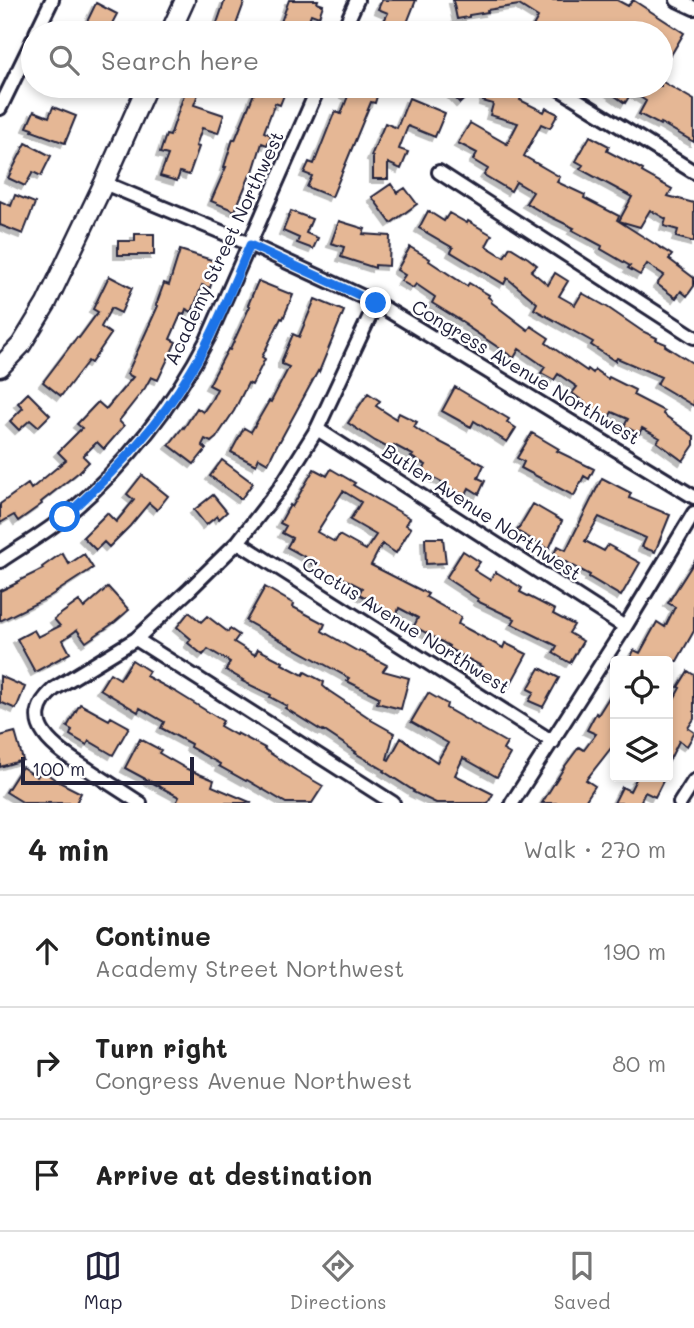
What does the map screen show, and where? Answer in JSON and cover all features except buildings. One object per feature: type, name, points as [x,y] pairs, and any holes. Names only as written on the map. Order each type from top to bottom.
[{"type":"main road","points":[[175,21],[185,0]]},
{"type":"main road","points":[[0,367],[21,345],[46,304],[142,98]]},
{"type":"street","points":[[42,21],[52,0]]},
{"type":"street","points":[[347,21],[357,0]]},
{"type":"street","points":[[677,0],[694,8]]},
{"type":"street","points":[[0,108],[21,65]]},
{"type":"street","name":"Academy Street Northwest","points":[[0,561],[75,508],[131,453],[166,409],[191,371],[208,338],[315,98]]},
{"type":"street","points":[[574,98],[694,172]]},
{"type":"street","points":[[439,172],[694,337]]},
{"type":"street","name":"Congress Avenue Northwest","points":[[104,183],[250,245],[376,303],[694,497]]},
{"type":"street","points":[[140,803],[57,750],[43,735],[38,720],[40,708],[54,688],[136,639],[238,542],[281,488],[317,429],[376,303]]},
{"type":"street","name":"Butler Avenue Northwest","points":[[317,429],[625,627]]},
{"type":"street","points":[[512,803],[625,627],[694,513]]},
{"type":"street","name":"Cactus Avenue Northwest","points":[[238,542],[553,741]]},
{"type":"street","points":[[136,639],[393,803]]},
{"type":"street","points":[[680,803],[694,781]]},
{"type":"route","points":[[65,517],[131,453],[166,409],[191,371],[208,338],[250,245],[376,303]]}]
